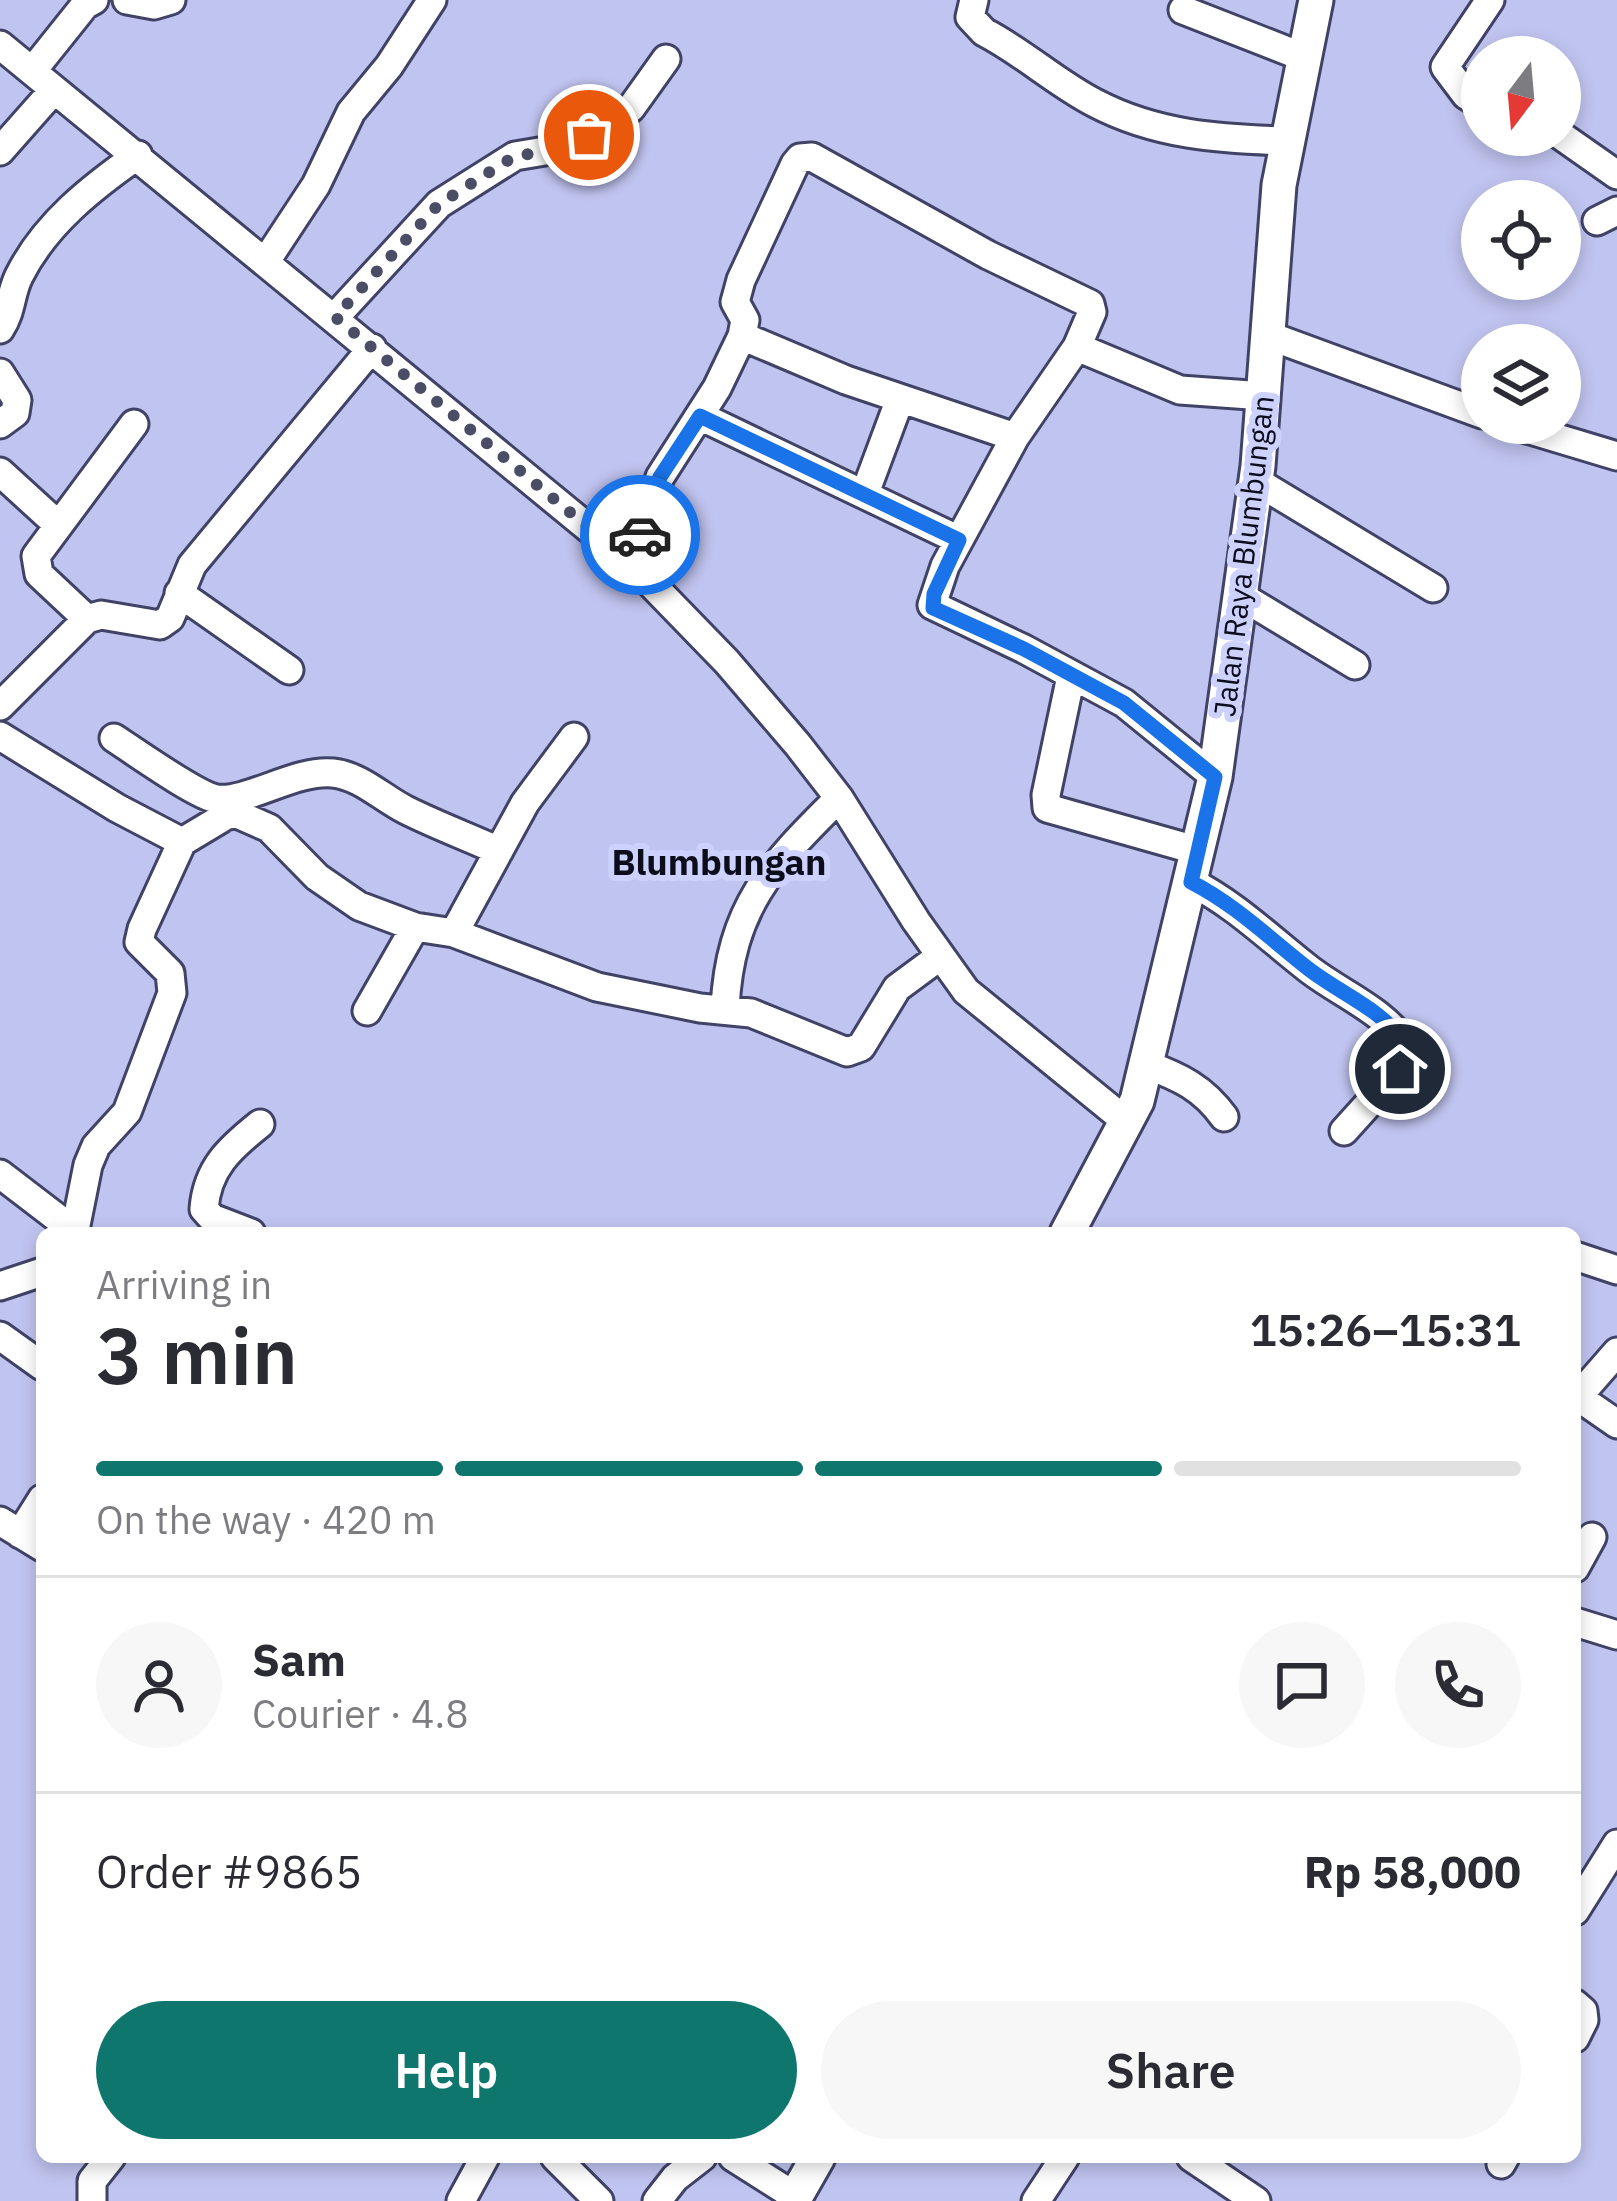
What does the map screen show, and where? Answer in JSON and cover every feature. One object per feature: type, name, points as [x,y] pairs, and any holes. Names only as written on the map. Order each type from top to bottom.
[{"type":"main road","name":"Jalan Raya Blumbungan","points":[[1070,1227],[1127,1122],[1147,1065],[1215,777],[1256,481],[1279,185],[1316,0]]},
{"type":"main road","points":[[795,2199],[815,2163]]},
{"type":"street","points":[[0,151],[85,4],[94,0]]},
{"type":"street","points":[[127,0],[154,5],[171,0]]},
{"type":"street","points":[[266,261],[316,185],[351,112],[389,66],[432,0]]},
{"type":"street","points":[[974,0],[970,17],[984,32],[1094,103],[1128,118],[1201,138],[1287,141]]},
{"type":"street","points":[[1465,36],[1490,0]]},
{"type":"street","points":[[1183,10],[1303,58]]},
{"type":"street","points":[[1461,42],[1444,67],[1461,89]]},
{"type":"street","points":[[0,45],[631,563],[756,693],[839,798],[966,992],[1127,1122]]},
{"type":"street","points":[[335,317],[439,204],[515,156],[545,152],[589,135],[631,108],[666,59]]},
{"type":"street","points":[[1581,150],[1617,175]]},
{"type":"street","points":[[0,329],[12,309],[20,273],[47,230],[138,154]]},
{"type":"street","points":[[631,563],[660,477],[700,416],[742,336],[745,320],[735,302],[736,292],[795,164],[806,156],[988,255],[1086,301],[1092,312],[1077,346],[1015,437],[959,540],[934,594],[933,608],[1024,649],[1124,703],[1215,777]]},
{"type":"street","points":[[1267,335],[1461,406]]},
{"type":"street","points":[[742,336],[900,399],[1015,437]]},
{"type":"street","points":[[1077,346],[1180,390],[1213,396],[1264,396]]},
{"type":"street","points":[[0,706],[87,619],[100,615],[160,625],[170,618],[192,565],[372,348]]},
{"type":"street","points":[[0,373],[17,400],[15,413],[0,424]]},
{"type":"street","points":[[865,493],[900,399]]},
{"type":"street","points":[[700,416],[959,540]]},
{"type":"street","points":[[87,619],[39,574],[36,565],[41,546],[134,424]]},
{"type":"street","points":[[1577,444],[1617,456]]},
{"type":"street","points":[[0,472],[57,524]]},
{"type":"street","points":[[1256,481],[1432,588]]},
{"type":"street","points":[[179,593],[289,670]]},
{"type":"street","points":[[1241,596],[1355,665]]},
{"type":"street","points":[[1071,676],[1046,795],[1048,808],[1195,866],[1225,899],[1315,974],[1392,1026],[1405,1043],[1400,1069],[1344,1131]]},
{"type":"street","points":[[0,736],[182,842]]},
{"type":"street","points":[[454,933],[535,787],[574,737]]},
{"type":"street","points":[[114,738],[215,799],[230,799],[310,773],[333,773],[353,778],[403,809],[499,851]]},
{"type":"street","points":[[724,1008],[735,942],[760,885],[776,861],[839,798]]},
{"type":"street","points":[[77,1227],[88,1165],[96,1146],[128,1112],[172,993],[170,973],[142,947],[139,937],[182,842],[227,815],[249,817],[269,828],[317,878],[359,906],[415,927],[454,933],[597,987],[751,1013],[847,1052],[856,1052],[897,988],[939,956]]},
{"type":"street","points":[[367,1011],[415,927]]},
{"type":"street","points":[[1147,1065],[1185,1079],[1210,1097],[1224,1117]]},
{"type":"street","points":[[235,1227],[212,1218],[204,1208],[205,1192],[226,1151],[260,1124]]},
{"type":"street","points":[[0,1174],[69,1227]]},
{"type":"street","points":[[1581,1258],[1617,1270]]},
{"type":"street","points":[[0,1286],[36,1274]]},
{"type":"street","points":[[0,1336],[36,1362]]},
{"type":"street","points":[[1581,1386],[1617,1352]]},
{"type":"street","points":[[1581,1388],[1617,1424]]},
{"type":"street","points":[[1581,1557],[1592,1537]]},
{"type":"street","points":[[1581,1624],[1617,1634]]},
{"type":"street","points":[[1581,1901],[1617,1844]]},
{"type":"street","points":[[92,2201],[92,2181],[107,2163]]},
{"type":"street","points":[[461,2201],[482,2163]]},
{"type":"street","points":[[561,2163],[599,2201]]},
{"type":"street","points":[[657,2201],[694,2163]]},
{"type":"street","points":[[742,2163],[795,2199]]},
{"type":"street","points":[[1036,2201],[1061,2163]]},
{"type":"street","points":[[1200,2163],[1256,2201]]},
{"type":"way so far","points":[[589,135],[545,152],[515,156],[439,204],[335,317],[631,563],[640,535]]},
{"type":"district","name":"Blumbungan","points":[[719,861]]},
{"type":"route","points":[[640,535],[660,477],[700,416],[959,540],[934,594],[933,608],[1024,649],[1124,703],[1215,777],[1191,882],[1225,899],[1315,974],[1392,1026],[1405,1043],[1400,1069]]}]
